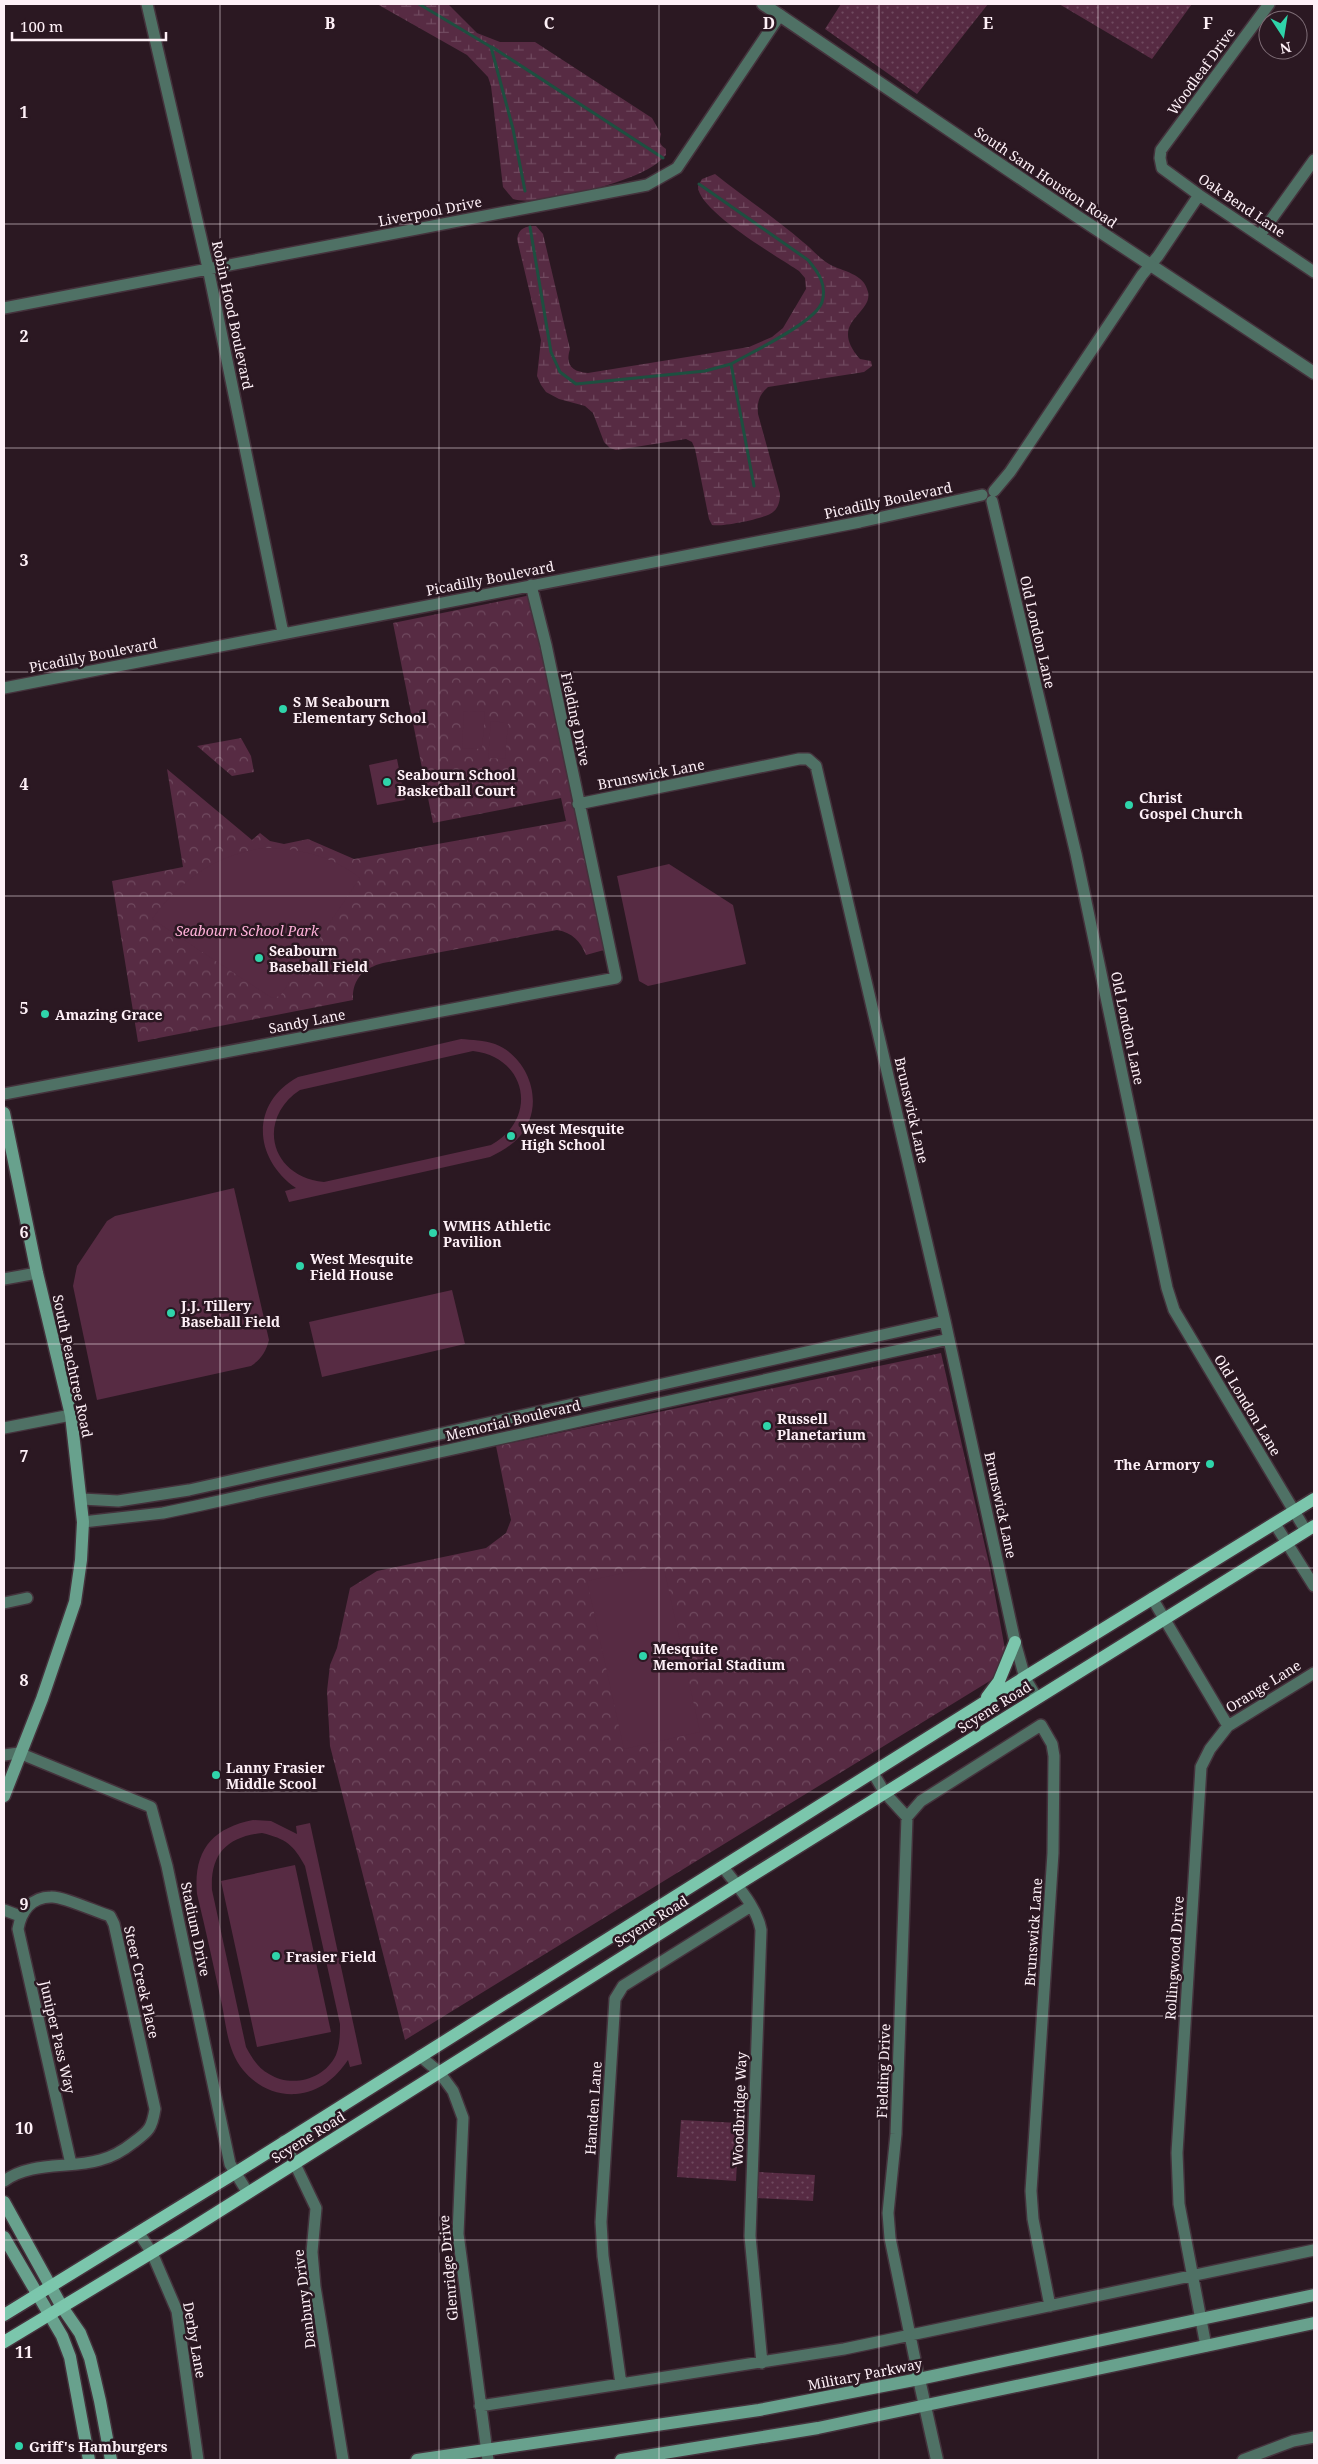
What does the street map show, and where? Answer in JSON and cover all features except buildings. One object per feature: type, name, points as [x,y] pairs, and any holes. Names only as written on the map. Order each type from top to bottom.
[{"type":"main road","name":"South Peachtree Road","points":[[4,1113],[37,1273],[71,1415],[82,1499],[83,1522],[81,1560],[75,1602],[42,1699],[19,1753],[4,1796]]},
{"type":"main road","name":"Scyene Road","points":[[4,2315],[235,2173],[983,1703],[1314,1500]]},
{"type":"main road","name":"Scyene Road","points":[[4,2342],[152,2253],[1164,1618],[1310,1529]]},
{"type":"main road","points":[[983,1703],[999,1681],[1016,1642]]},
{"type":"main road","points":[[4,2202],[62,2307],[80,2333],[90,2358],[110,2460]]},
{"type":"main road","points":[[4,2237],[62,2336],[70,2357],[89,2460]]},
{"type":"main road","name":"Military Parkway","points":[[417,2460],[487,2455],[759,2410],[1314,2295]]},
{"type":"main road","points":[[621,2460],[818,2428],[1314,2323]]},
{"type":"street","name":"Robin Hood Boulevard","points":[[147,4],[208,268],[283,633]]},
{"type":"street","name":"South Sam Houston Road","points":[[763,4],[1314,372]]},
{"type":"street","name":"Woodleaf Drive","points":[[1160,158],[1162,150],[1268,4]]},
{"type":"street","name":"Liverpool Drive","points":[[4,308],[647,185],[677,168],[780,15]]},
{"type":"street","name":"Oak Bend Lane","points":[[1160,158],[1162,168],[1314,272]]},
{"type":"street","points":[[1260,235],[1314,160]]},
{"type":"street","points":[[989,496],[1010,472],[1150,264],[1158,256],[1199,195]]},
{"type":"street","name":"Picadilly Boulevard","points":[[4,688],[989,496]]},
{"type":"street","name":"Old London Lane","points":[[989,496],[1076,854],[1174,1310],[1294,1512],[1310,1529]]},
{"type":"street","name":"Fielding Drive","points":[[531,585],[546,645],[616,978]]},
{"type":"street","name":"Brunswick Lane","points":[[578,804],[799,759],[808,759],[816,766],[945,1321],[1016,1642],[1025,1678],[1037,1698]]},
{"type":"street","name":"Sandy Lane","points":[[4,1094],[616,978]]},
{"type":"street","points":[[4,1279],[37,1273]]},
{"type":"street","name":"Memorial Boulevard","points":[[82,1499],[118,1501],[189,1490],[945,1321]]},
{"type":"street","name":"Memorial Boulevard","points":[[83,1522],[163,1513],[200,1506],[949,1339]]},
{"type":"street","points":[[4,1428],[71,1415]]},
{"type":"street","points":[[1274,1524],[1314,1586]]},
{"type":"street","points":[[4,1603],[27,1598]]},
{"type":"street","points":[[1152,1598],[1228,1726]]},
{"type":"street","name":"Orange Lane","points":[[1228,1726],[1314,1673]]},
{"type":"street","name":"Brunswick Lane","points":[[906,1817],[921,1801],[1041,1725],[1052,1744],[1054,1756],[1054,1854],[1031,2191],[1033,2219],[1050,2306]]},
{"type":"street","name":"Rollingwood Drive","points":[[1206,2346],[1179,2204],[1177,2153],[1202,1767],[1210,1749],[1228,1726]]},
{"type":"street","points":[[4,1755],[19,1753]]},
{"type":"street","name":"Stadium Drive","points":[[19,1753],[151,1807],[167,1866],[230,2164],[248,2193]]},
{"type":"street","points":[[873,1773],[885,1793],[906,1817]]},
{"type":"street","name":"Fielding Drive","points":[[906,1817],[896,2134],[888,2213],[890,2238],[919,2378]]},
{"type":"street","name":"Woodbridge Way","points":[[723,1867],[751,1906],[759,1921],[761,1930],[750,2236],[762,2363]]},
{"type":"street","name":"Steer Creek Place","points":[[20,1916],[26,1907],[37,1900],[51,1896],[110,1916],[114,1924],[155,2109],[152,2124],[146,2133],[126,2149],[100,2160],[71,2164]]},
{"type":"street","name":"Hamden Lane","points":[[621,2384],[603,2256],[601,2222],[615,1999],[623,1986],[751,1906]]},
{"type":"street","points":[[4,1910],[20,1916]]},
{"type":"street","name":"Juniper Pass Way","points":[[20,1916],[18,1929],[71,2164]]},
{"type":"street","name":"Glenridge Drive","points":[[420,2056],[439,2072],[453,2091],[463,2118],[458,2234],[487,2455]]},
{"type":"street","name":"Danbury Drive","points":[[284,2141],[316,2208],[312,2252],[315,2287],[343,2460]]},
{"type":"street","points":[[4,2181],[27,2170],[71,2164]]},
{"type":"street","name":"Derby Lane","points":[[139,2233],[152,2253],[177,2310],[198,2460]]},
{"type":"street","name":"Military Parkway","points":[[480,2406],[762,2363],[1050,2306],[1314,2250]]},
{"type":"street","points":[[919,2378],[937,2460]]},
{"type":"street","points":[[1243,2460],[1276,2447],[1314,2437]]},
{"type":"green space","points":[[377,4],[448,4],[477,33],[500,42],[535,42],[652,118],[661,134],[660,143],[666,149],[666,155],[656,164],[633,176],[599,188],[541,200],[525,201],[513,199],[503,187],[491,86],[488,77],[467,55]]},
{"type":"green space","points":[[841,4],[988,4],[917,94],[825,29]]},
{"type":"green space","points":[[1059,4],[1192,4],[1152,59]]},
{"type":"green space","points":[[715,174],[782,224],[825,262],[858,277],[862,281],[868,292],[868,300],[849,327],[848,336],[851,346],[860,359],[871,361],[872,366],[864,372],[768,387],[762,393],[759,399],[758,414],[780,500],[775,510],[765,516],[724,525],[712,525],[709,519],[692,442],[686,439],[616,450],[610,448],[604,442],[593,413],[585,406],[559,399],[546,392],[537,376],[541,340],[517,239],[521,230],[529,226],[536,226],[543,234],[570,349],[569,363],[571,367],[578,371],[588,373],[749,347],[772,337],[783,328],[806,289],[805,278],[799,271],[740,232],[710,207],[701,196],[698,186],[702,179]]},
{"type":"green space","name":"Seabourn School Park","points":[[531,595],[604,950],[586,955],[575,938],[557,930],[383,963],[370,968],[360,976],[354,986],[353,1000],[138,1042],[112,881],[183,867],[167,769],[252,840],[260,833],[270,841],[284,844],[308,839],[354,859],[566,821],[561,798],[433,823],[393,623]]},
{"type":"green space","points":[[464,711],[485,712],[482,749],[462,748]]},
{"type":"green space","points":[[491,721],[508,723],[505,759],[488,758]]},
{"type":"green space","points":[[241,738],[251,756],[254,772],[232,776],[197,746]]},
{"type":"green space","name":"Seabourn School Basketball Court","points":[[397,759],[405,800],[377,805],[369,765]]},
{"type":"green space","name":"Seabourn Baseball Field","points":[[277,848],[315,855],[338,864],[360,878],[280,996],[272,998],[152,919],[175,892],[200,871],[246,851]]},
{"type":"green space","points":[[669,864],[733,905],[746,964],[648,986],[639,981],[617,876]]},
{"type":"green space","points":[[461,1039],[482,1041],[505,1049],[522,1066],[531,1087],[533,1098],[532,1110],[526,1127],[518,1138],[508,1147],[490,1157],[289,1202],[285,1191],[296,1188],[282,1176],[271,1162],[265,1147],[263,1131],[265,1116],[271,1101],[282,1088],[298,1077]],"holes":[[[473,1051],[491,1056],[505,1065],[515,1077],[520,1090],[521,1105],[516,1120],[506,1134],[491,1145],[324,1182],[306,1178],[291,1170],[281,1158],[275,1145],[274,1131],[278,1116],[286,1102],[300,1090]]]},
{"type":"green space","name":"J.J. Tillery Baseball Field","points":[[234,1188],[269,1340],[263,1355],[251,1366],[97,1400],[73,1286],[77,1266],[107,1221],[115,1216]]},
{"type":"green space","points":[[452,1290],[465,1344],[322,1377],[309,1322]]},
{"type":"green space","name":"Mesquite Memorial Stadium","points":[[941,1353],[990,1568],[1005,1649],[993,1679],[405,2040],[330,1746],[327,1691],[330,1665],[337,1648],[350,1588],[377,1571],[486,1548],[506,1533],[511,1520],[496,1446]]},
{"type":"green space","name":"Mesquite Memorial Stadium","points":[[663,1564],[700,1732],[624,1749],[587,1581]]},
{"type":"green space","points":[[253,1820],[271,1821],[297,1834],[296,1826],[310,1823],[362,2064],[350,2067],[348,2060],[332,2079],[312,2091],[286,2094],[258,2084],[237,2062],[231,2048],[197,1894],[197,1879],[198,1865],[208,1844],[226,1829]],"holes":[[[262,1833],[283,1840],[292,1847],[305,1866],[340,2024],[338,2047],[331,2064],[315,2076],[297,2081],[278,2078],[265,2072],[246,2047],[212,1890],[214,1866],[218,1857],[230,1843],[250,1835]]]},
{"type":"green space","name":"Frasier Field","points":[[295,1865],[331,2032],[257,2047],[221,1881]]},
{"type":"green space","points":[[681,2120],[739,2123],[736,2181],[677,2177]]},
{"type":"green space","points":[[759,2172],[815,2175],[813,2201],[757,2198]]},
{"type":"waterway","points":[[419,4],[491,47],[513,129],[525,191]]},
{"type":"waterway","points":[[492,47],[663,158]]},
{"type":"waterway","points":[[699,184],[808,260],[816,270],[823,285],[822,302],[808,319],[796,328],[731,364]]},
{"type":"waterway","points":[[530,227],[551,352],[560,372],[576,384],[705,371],[731,364],[754,486]]},
{"type":"place","name":"S M Seabourn Elementary School","points":[[283,709]]},
{"type":"place","name":"Seabourn School Basketball Court","points":[[387,782]]},
{"type":"place","name":"Christ Gospel Church","points":[[1129,805]]},
{"type":"place","name":"Seabourn Baseball Field","points":[[259,958]]},
{"type":"place","name":"Amazing Grace","points":[[45,1014]]},
{"type":"place","name":"West Mesquite High School","points":[[511,1136]]},
{"type":"place","name":"WMHS Athletic Pavilion","points":[[433,1233]]},
{"type":"place","name":"West Mesquite Field House","points":[[300,1266]]},
{"type":"place","name":"J.J. Tillery Baseball Field","points":[[171,1313]]},
{"type":"place","name":"Russell Planetarium","points":[[767,1426]]},
{"type":"place","name":"The Armory","points":[[1210,1464]]},
{"type":"place","name":"Mesquite Memorial Stadium","points":[[643,1656]]},
{"type":"place","name":"Lanny Frasier Middle Scool","points":[[216,1775]]},
{"type":"place","name":"Frasier Field","points":[[276,1956]]},
{"type":"place","name":"Griff's Hamburgers","points":[[19,2446]]}]
